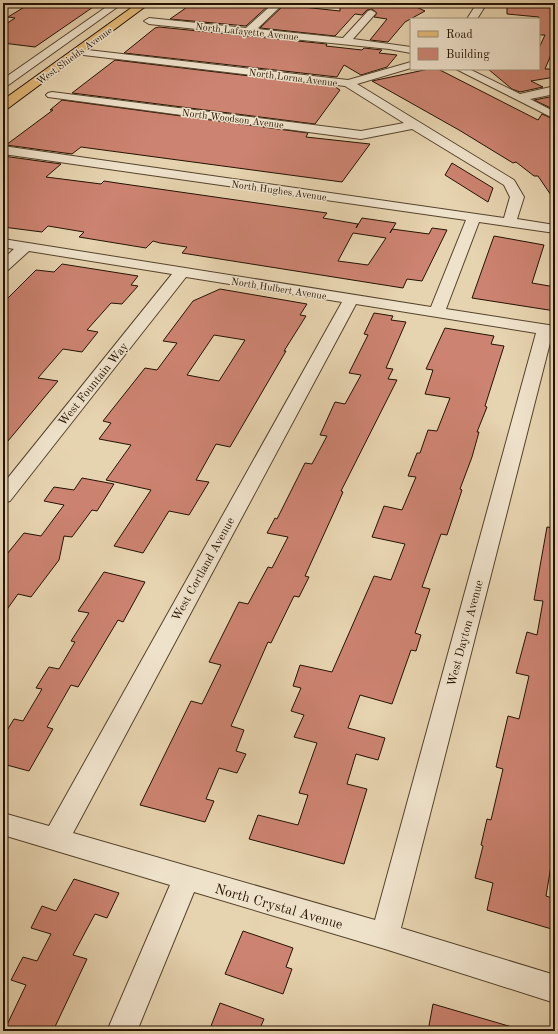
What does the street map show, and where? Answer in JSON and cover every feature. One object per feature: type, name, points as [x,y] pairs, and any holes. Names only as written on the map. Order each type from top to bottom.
[{"type":"main road","name":"West Shields Avenue","points":[[3,106],[145,3]]},
{"type":"street","points":[[3,7],[10,3]]},
{"type":"street","name":"West Shields Avenue","points":[[3,84],[118,3]]},
{"type":"street","points":[[248,32],[279,3]]},
{"type":"street","points":[[473,18],[482,3]]},
{"type":"street","points":[[345,42],[372,13]]},
{"type":"street","name":"North Lafayette Avenue","points":[[148,21],[410,50]]},
{"type":"street","name":"North Lorna Avenue","points":[[79,52],[348,83],[509,183],[517,197],[509,223]]},
{"type":"street","points":[[348,83],[410,65]]},
{"type":"street","points":[[463,70],[555,116]]},
{"type":"street","points":[[519,98],[553,91],[555,89]]},
{"type":"street","name":"North Woodson Avenue","points":[[52,95],[361,135],[414,125]]},
{"type":"street","name":"North Hughes Avenue","points":[[3,150],[555,229]]},
{"type":"street","points":[[437,312],[474,217]]},
{"type":"street","name":"North Hulbert Avenue","points":[[3,243],[550,331]]},
{"type":"street","points":[[3,267],[25,247]]},
{"type":"street","name":"West Fountain Way","points":[[3,496],[182,272]]},
{"type":"street","name":"West Cortland Avenue","points":[[56,840],[351,299]]},
{"type":"street","name":"West Dayton Avenue","points":[[384,936],[550,331]]},
{"type":"street","name":"North Crystal Avenue","points":[[3,824],[384,936],[555,989]]},
{"type":"street","points":[[122,1031],[186,879]]},
{"type":"building","points":[[31,3],[99,3],[35,47],[3,43],[3,26],[15,18],[8,17]]},
{"type":"building","points":[[193,3],[270,4],[246,26],[170,19]]},
{"type":"building","points":[[340,3],[408,3],[425,11],[405,22],[388,42],[370,40],[387,19],[374,17],[377,13],[372,9],[367,10],[362,15],[355,14],[335,36],[260,28],[284,5],[340,11]]},
{"type":"building","points":[[507,3],[555,3],[555,45],[545,69],[554,69],[555,77],[531,81],[543,87],[520,92],[512,89],[489,70],[540,70],[540,46],[545,35],[540,35],[540,18],[507,14]]},
{"type":"building","points":[[159,27],[327,44],[326,46],[362,50],[364,48],[382,50],[379,53],[397,55],[387,67],[361,75],[344,65],[337,77],[124,53],[155,28]]},
{"type":"building","points":[[115,60],[334,86],[340,90],[315,124],[72,93]]},
{"type":"building","points":[[424,70],[440,70],[538,120],[542,114],[555,120],[555,201],[538,176],[534,176],[516,162],[513,163],[459,130],[372,81]]},
{"type":"building","points":[[555,96],[555,110],[534,100]]},
{"type":"building","points":[[62,100],[308,133],[306,137],[370,144],[342,182],[81,147],[72,154],[6,145],[53,110],[50,110]]},
{"type":"building","points":[[3,156],[61,164],[46,177],[101,184],[104,181],[327,213],[323,218],[358,224],[356,228],[362,218],[396,223],[392,229],[429,234],[432,228],[447,230],[422,281],[407,279],[403,288],[182,253],[187,247],[153,241],[146,248],[79,237],[84,232],[48,226],[42,232],[3,227]],"holes":[[[353,233],[386,238],[368,265],[338,261]]]},
{"type":"building","points":[[452,163],[493,188],[488,202],[445,175]]},
{"type":"building","points":[[494,236],[544,245],[532,283],[555,287],[555,311],[472,298]]},
{"type":"building","points":[[62,264],[138,276],[131,285],[138,286],[122,304],[111,303],[87,330],[98,332],[82,352],[63,349],[38,378],[58,381],[3,447],[3,303],[36,270],[54,272]]},
{"type":"building","points":[[220,289],[307,304],[300,315],[306,316],[284,351],[286,351],[230,447],[216,444],[196,480],[209,482],[189,515],[169,511],[143,553],[114,546],[151,490],[106,480],[131,445],[99,439],[111,423],[103,421],[145,368],[157,370],[177,343],[163,341],[193,301]],"holes":[[[214,335],[245,340],[219,381],[187,375]]]},
{"type":"building","points":[[374,313],[393,316],[391,320],[406,322],[386,368],[393,369],[388,379],[397,380],[341,491],[343,492],[305,576],[309,577],[299,597],[294,596],[271,643],[268,642],[231,726],[244,730],[236,751],[246,754],[237,773],[219,768],[206,799],[214,801],[205,822],[140,805],[191,701],[202,704],[221,665],[209,662],[239,602],[248,604],[268,567],[272,568],[288,537],[267,533],[275,518],[277,519],[305,463],[312,464],[327,436],[320,435],[335,402],[345,404],[361,375],[349,373],[368,335],[364,334]]},
{"type":"building","points":[[445,328],[494,336],[491,344],[504,346],[485,406],[487,407],[477,432],[479,432],[472,457],[460,489],[462,490],[447,535],[441,534],[422,587],[430,589],[415,633],[421,635],[416,651],[411,650],[392,704],[360,695],[348,728],[385,738],[378,760],[356,754],[347,784],[367,789],[344,864],[249,839],[258,815],[298,825],[308,795],[299,793],[317,743],[294,737],[304,715],[291,711],[301,688],[293,686],[300,665],[332,672],[374,576],[391,580],[405,544],[372,537],[384,506],[402,510],[416,477],[408,476],[417,453],[420,453],[428,430],[437,431],[450,398],[425,394],[433,370],[426,369]]},
{"type":"building","points":[[82,478],[114,484],[97,511],[92,510],[72,537],[64,536],[59,560],[31,597],[18,594],[3,615],[3,559],[24,533],[41,536],[64,505],[44,501],[54,487],[74,490]]},
{"type":"building","points":[[547,527],[555,528],[555,854],[553,854],[546,896],[555,899],[555,930],[487,910],[493,883],[475,878],[483,846],[481,845],[487,819],[491,820],[503,769],[496,767],[508,716],[519,719],[529,676],[516,673],[527,632],[537,635],[543,601],[534,600]]},
{"type":"building","points":[[104,572],[145,582],[123,622],[118,620],[78,687],[71,685],[47,727],[53,729],[29,771],[3,764],[3,737],[14,719],[23,721],[42,689],[36,688],[49,667],[59,669],[75,642],[71,641],[89,613],[78,611]]},
{"type":"building","points":[[74,879],[119,893],[107,918],[95,914],[73,955],[87,959],[53,1031],[4,1031],[26,985],[11,980],[23,957],[37,961],[51,934],[31,928],[42,906],[56,911]]},
{"type":"building","points":[[243,931],[293,948],[286,967],[292,969],[283,994],[225,974]]},
{"type":"building","points":[[220,1003],[264,1019],[259,1031],[209,1031]]},
{"type":"building","points":[[433,1004],[512,1027],[512,1031],[428,1031]]}]
